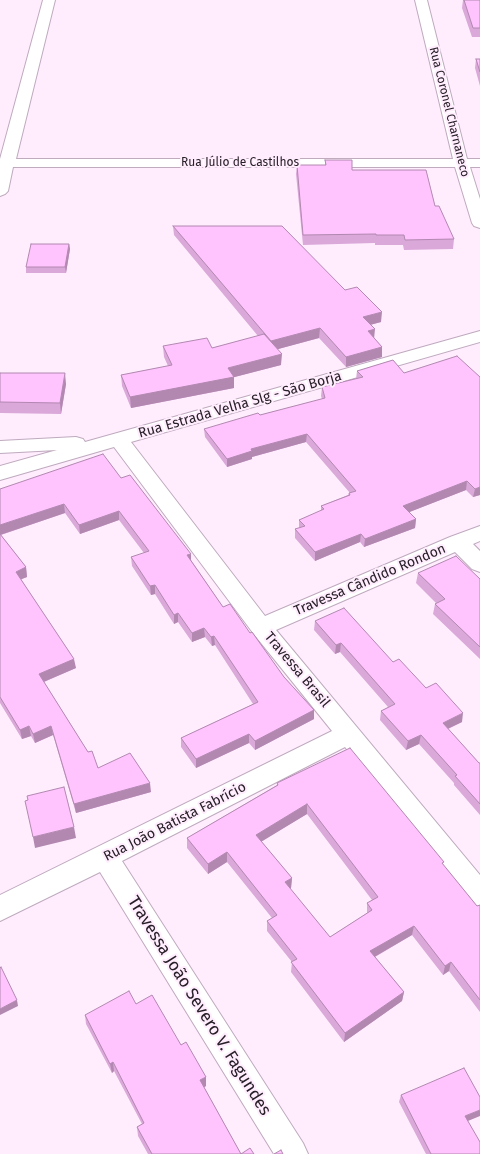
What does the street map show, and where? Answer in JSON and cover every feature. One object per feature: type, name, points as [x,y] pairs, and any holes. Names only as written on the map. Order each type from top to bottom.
[{"type":"street","points":[[0,191],[4,164],[49,0]]},
{"type":"street","name":"Rua Coronel Charnaneco","points":[[421,0],[461,163],[480,223]]},
{"type":"street","name":"Rua Júlio de Castilhos","points":[[4,164],[480,163]]},
{"type":"street","name":"Rua Estrada Velha Slg - São Borja","points":[[0,473],[478,339]]},
{"type":"street","points":[[0,447],[119,440]]},
{"type":"street","name":"Travessa Brasil","points":[[119,440],[261,627],[480,895]]},
{"type":"street","name":"Travessa Cândido Rondon","points":[[261,627],[480,533]]},
{"type":"street","points":[[458,542],[480,564]]},
{"type":"street","name":"Rua João Batista Fabrício","points":[[0,909],[105,858],[349,734]]},
{"type":"street","name":"Travessa João Severo V. Fagundes","points":[[105,858],[292,1154]]},
{"type":"building","points":[[464,0],[480,0],[480,28],[473,28]]},
{"type":"building","points":[[476,59],[480,59],[480,72]]},
{"type":"building","points":[[325,160],[352,160],[352,170],[426,170],[435,206],[439,206],[454,239],[405,240],[404,235],[376,234],[303,235],[297,165],[326,165]]},
{"type":"building","points":[[173,226],[282,226],[345,290],[357,287],[382,312],[363,317],[375,329],[368,331],[382,347],[346,357],[320,328],[271,341]]},
{"type":"building","points":[[31,244],[69,244],[65,267],[26,267]]},
{"type":"building","points":[[264,334],[282,354],[228,368],[234,377],[130,397],[121,375],[172,365],[163,346],[207,338],[212,348]]},
{"type":"building","points":[[457,356],[480,377],[480,487],[475,489],[467,481],[403,506],[416,519],[365,539],[361,534],[315,552],[295,529],[305,526],[299,520],[324,509],[321,506],[350,495],[349,493],[356,491],[307,434],[251,449],[252,451],[227,459],[204,429],[258,413],[260,415],[325,398],[322,387],[363,377],[357,371],[393,360],[404,373]]},
{"type":"building","points":[[0,373],[65,373],[60,403],[0,402]]},
{"type":"building","points":[[103,454],[121,478],[130,475],[191,554],[187,555],[223,607],[230,604],[284,677],[314,710],[255,741],[249,734],[196,759],[181,738],[258,702],[214,636],[211,637],[204,628],[192,633],[178,613],[174,615],[155,585],[150,586],[131,557],[149,551],[119,511],[79,525],[64,504],[0,525],[0,489]]},
{"type":"building","points":[[0,534],[26,567],[16,572],[74,659],[39,674],[88,752],[92,751],[98,768],[130,753],[150,783],[74,804],[51,726],[33,734],[29,726],[20,730],[0,697]]},
{"type":"building","points":[[456,556],[480,579],[480,647],[435,604],[445,599],[418,573]]},
{"type":"building","points":[[344,608],[393,662],[399,659],[426,688],[436,683],[463,713],[443,723],[480,763],[480,804],[455,776],[457,775],[421,735],[408,741],[381,711],[395,704],[341,643],[336,645],[315,621]]},
{"type":"building","points":[[350,748],[444,862],[442,863],[477,906],[480,905],[480,1000],[451,962],[445,966],[414,926],[370,951],[404,992],[345,1033],[291,962],[297,959],[267,921],[277,915],[227,852],[208,864],[187,838],[278,785],[277,783]],"holes":[[[307,804],[378,897],[367,903],[372,910],[330,937],[285,882],[292,878],[256,835]]]},
{"type":"building","points":[[64,787],[74,827],[33,837],[25,801],[28,800],[27,796]]},
{"type":"building","points":[[1,967],[17,1000],[0,1009],[0,968]]},
{"type":"building","points":[[129,991],[136,1004],[152,995],[181,1045],[186,1042],[206,1077],[200,1080],[241,1154],[152,1154],[137,1127],[144,1123],[113,1062],[110,1064],[85,1015]]},
{"type":"building","points":[[464,1068],[480,1097],[480,1110],[465,1116],[480,1142],[480,1154],[431,1154],[401,1095]]},
{"type":"building","points":[[250,1148],[254,1154],[241,1154]]},
{"type":"building","points":[[281,1150],[283,1154],[274,1154]]}]
